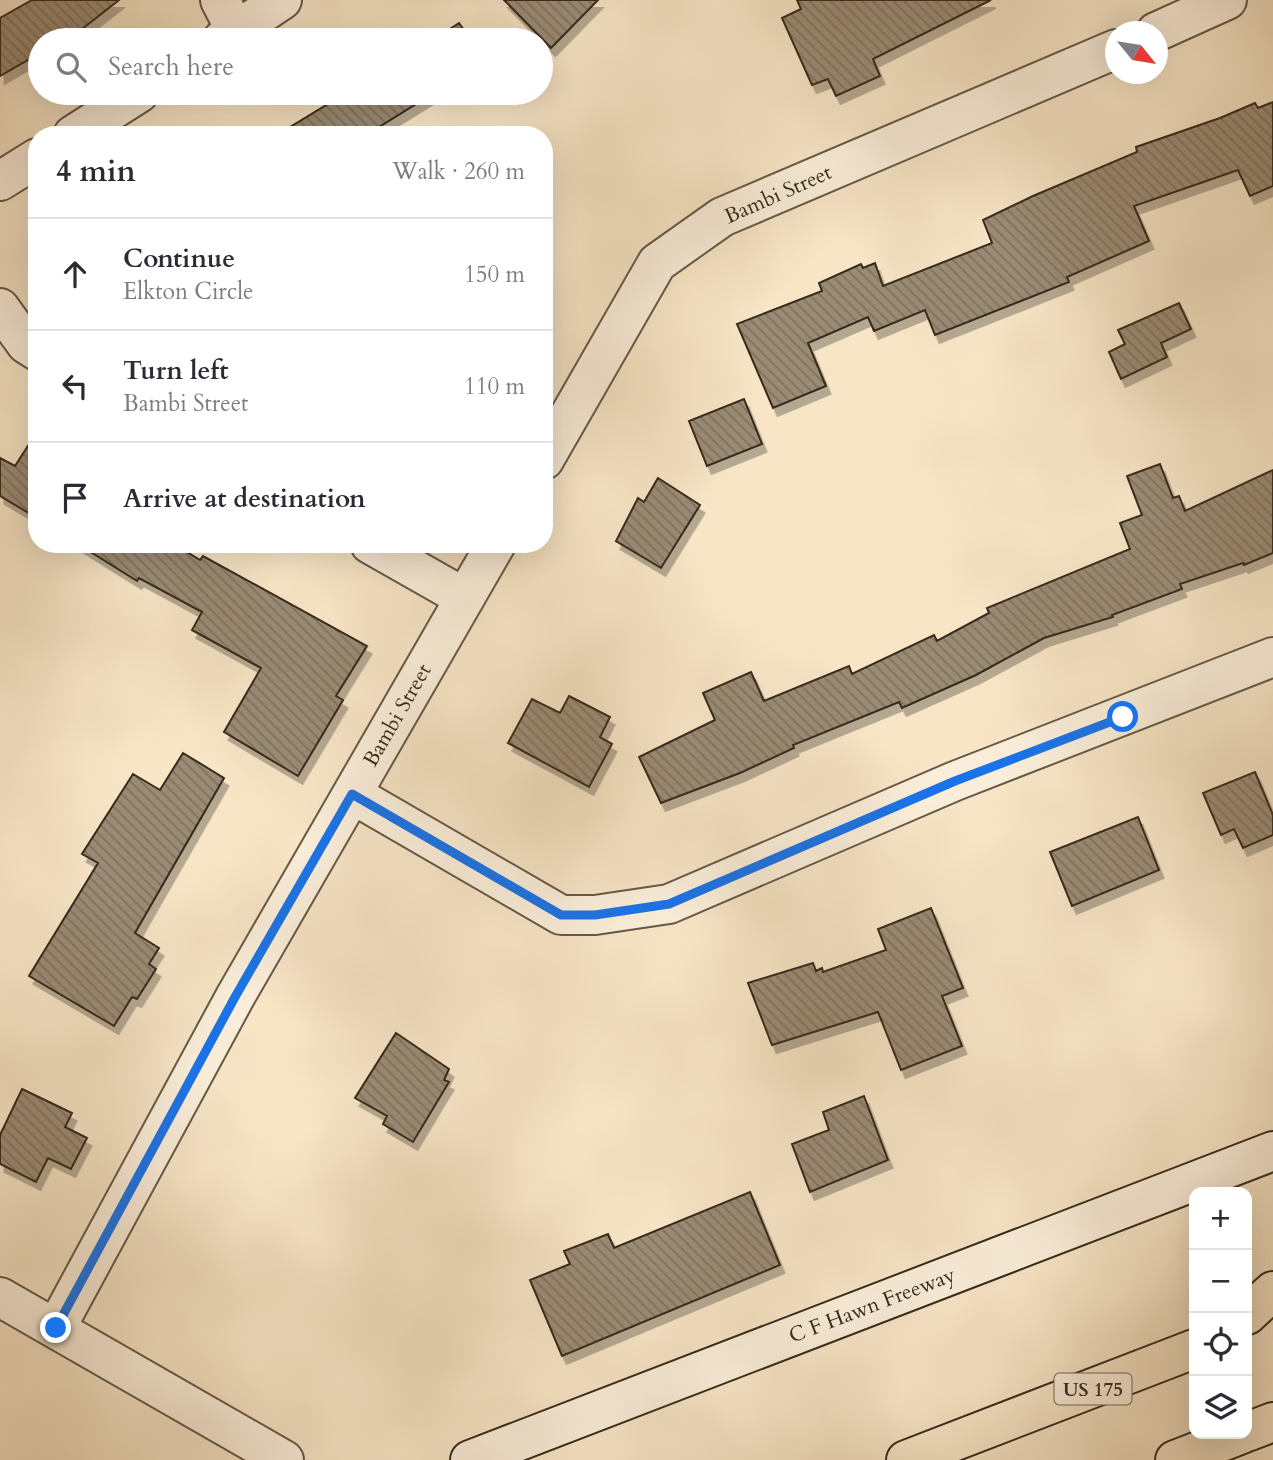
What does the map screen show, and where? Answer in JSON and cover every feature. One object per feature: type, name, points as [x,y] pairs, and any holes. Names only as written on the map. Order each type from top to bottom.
[{"type":"highway","points":[[1249,1313],[1273,1290]]},
{"type":"highway","points":[[1252,1327],[1273,1318]]},
{"type":"highway","name":"US 175","points":[[906,1460],[1189,1351]]},
{"type":"highway","points":[[1252,1430],[1273,1422]]},
{"type":"highway","points":[[1175,1460],[1229,1439]]},
{"type":"street","points":[[226,24],[282,0]]},
{"type":"street","points":[[1168,27],[1227,0]]},
{"type":"street","name":"Bambi Street","points":[[553,444],[657,263],[722,217],[1105,53]]},
{"type":"street","points":[[87,126],[120,105]]},
{"type":"street","points":[[0,181],[28,164]]},
{"type":"street","points":[[0,308],[28,345]]},
{"type":"street","points":[[386,553],[465,598]]},
{"type":"street","name":"Bambi Street","points":[[56,1328],[235,997],[491,553]]},
{"type":"street","points":[[352,794],[561,915],[595,915],[669,904],[955,781],[1273,657]]},
{"type":"street","name":"C F Hawn Freeway","points":[[470,1460],[1273,1151]]},
{"type":"street","points":[[0,1297],[284,1460]]},
{"type":"building","points":[[32,0],[119,0],[83,28],[28,28],[28,60],[0,76],[0,18]]},
{"type":"building","points":[[504,0],[598,0],[553,46],[553,28],[531,28]]},
{"type":"building","points":[[797,0],[991,0],[873,59],[880,76],[836,96],[828,79],[812,85],[782,18],[801,9]]},
{"type":"building","points":[[1273,102],[1273,186],[1250,196],[1238,170],[1134,206],[1149,241],[1067,277],[1069,282],[935,335],[925,310],[874,331],[868,317],[808,343],[826,386],[773,408],[737,324],[822,291],[819,283],[861,264],[863,268],[875,263],[883,286],[992,243],[983,220],[1137,152],[1136,147],[1255,103],[1258,108]]},
{"type":"building","points":[[326,105],[415,105],[381,126],[292,126]]},
{"type":"building","points":[[1179,303],[1191,329],[1161,343],[1167,357],[1121,379],[1109,352],[1125,344],[1118,330]]},
{"type":"building","points":[[744,399],[762,444],[707,466],[689,421]]},
{"type":"building","points":[[28,446],[28,513],[0,496],[0,458],[15,466]]},
{"type":"building","points":[[1160,464],[1173,498],[1179,496],[1185,511],[1273,470],[1273,553],[1244,565],[1243,563],[1180,584],[1182,589],[1112,615],[1113,617],[1044,638],[976,675],[902,708],[899,702],[793,745],[794,748],[740,773],[661,803],[639,757],[715,720],[703,693],[751,672],[764,701],[849,666],[852,674],[934,635],[937,641],[989,613],[987,608],[1130,549],[1120,523],[1142,515],[1127,476]]},
{"type":"building","points":[[658,478],[700,505],[661,568],[616,541],[638,498],[644,502]]},
{"type":"building","points":[[92,553],[189,553],[200,560],[203,556],[367,646],[336,696],[343,700],[298,776],[224,732],[261,668],[192,630],[202,612],[139,578],[137,581]]},
{"type":"building","points":[[569,696],[610,717],[600,737],[612,744],[589,787],[508,743],[532,699],[560,713]]},
{"type":"building","points":[[183,753],[224,778],[135,933],[159,948],[149,964],[156,969],[137,999],[132,997],[114,1026],[29,976],[98,863],[82,854],[133,774],[160,790]]},
{"type":"building","points":[[1255,772],[1273,815],[1273,835],[1243,848],[1234,829],[1221,835],[1203,793]]},
{"type":"building","points":[[1138,817],[1159,870],[1072,906],[1050,852]]},
{"type":"building","points":[[931,908],[963,988],[942,996],[962,1046],[901,1070],[878,1012],[772,1045],[748,983],[813,963],[816,971],[822,968],[823,972],[886,950],[878,929]]},
{"type":"building","points":[[396,1033],[449,1069],[444,1080],[449,1082],[413,1142],[383,1124],[387,1116],[355,1098]]},
{"type":"building","points":[[22,1089],[72,1113],[65,1127],[87,1138],[71,1169],[48,1158],[36,1182],[0,1164],[0,1135]]},
{"type":"building","points":[[864,1096],[888,1160],[810,1192],[792,1144],[829,1130],[823,1112]]},
{"type":"building","points":[[750,1192],[780,1265],[562,1356],[530,1280],[570,1264],[564,1251],[608,1234],[614,1248]]},
{"type":"route","points":[[56,1328],[235,997],[352,794],[561,915],[595,915],[669,904],[955,781],[1123,717]]}]
